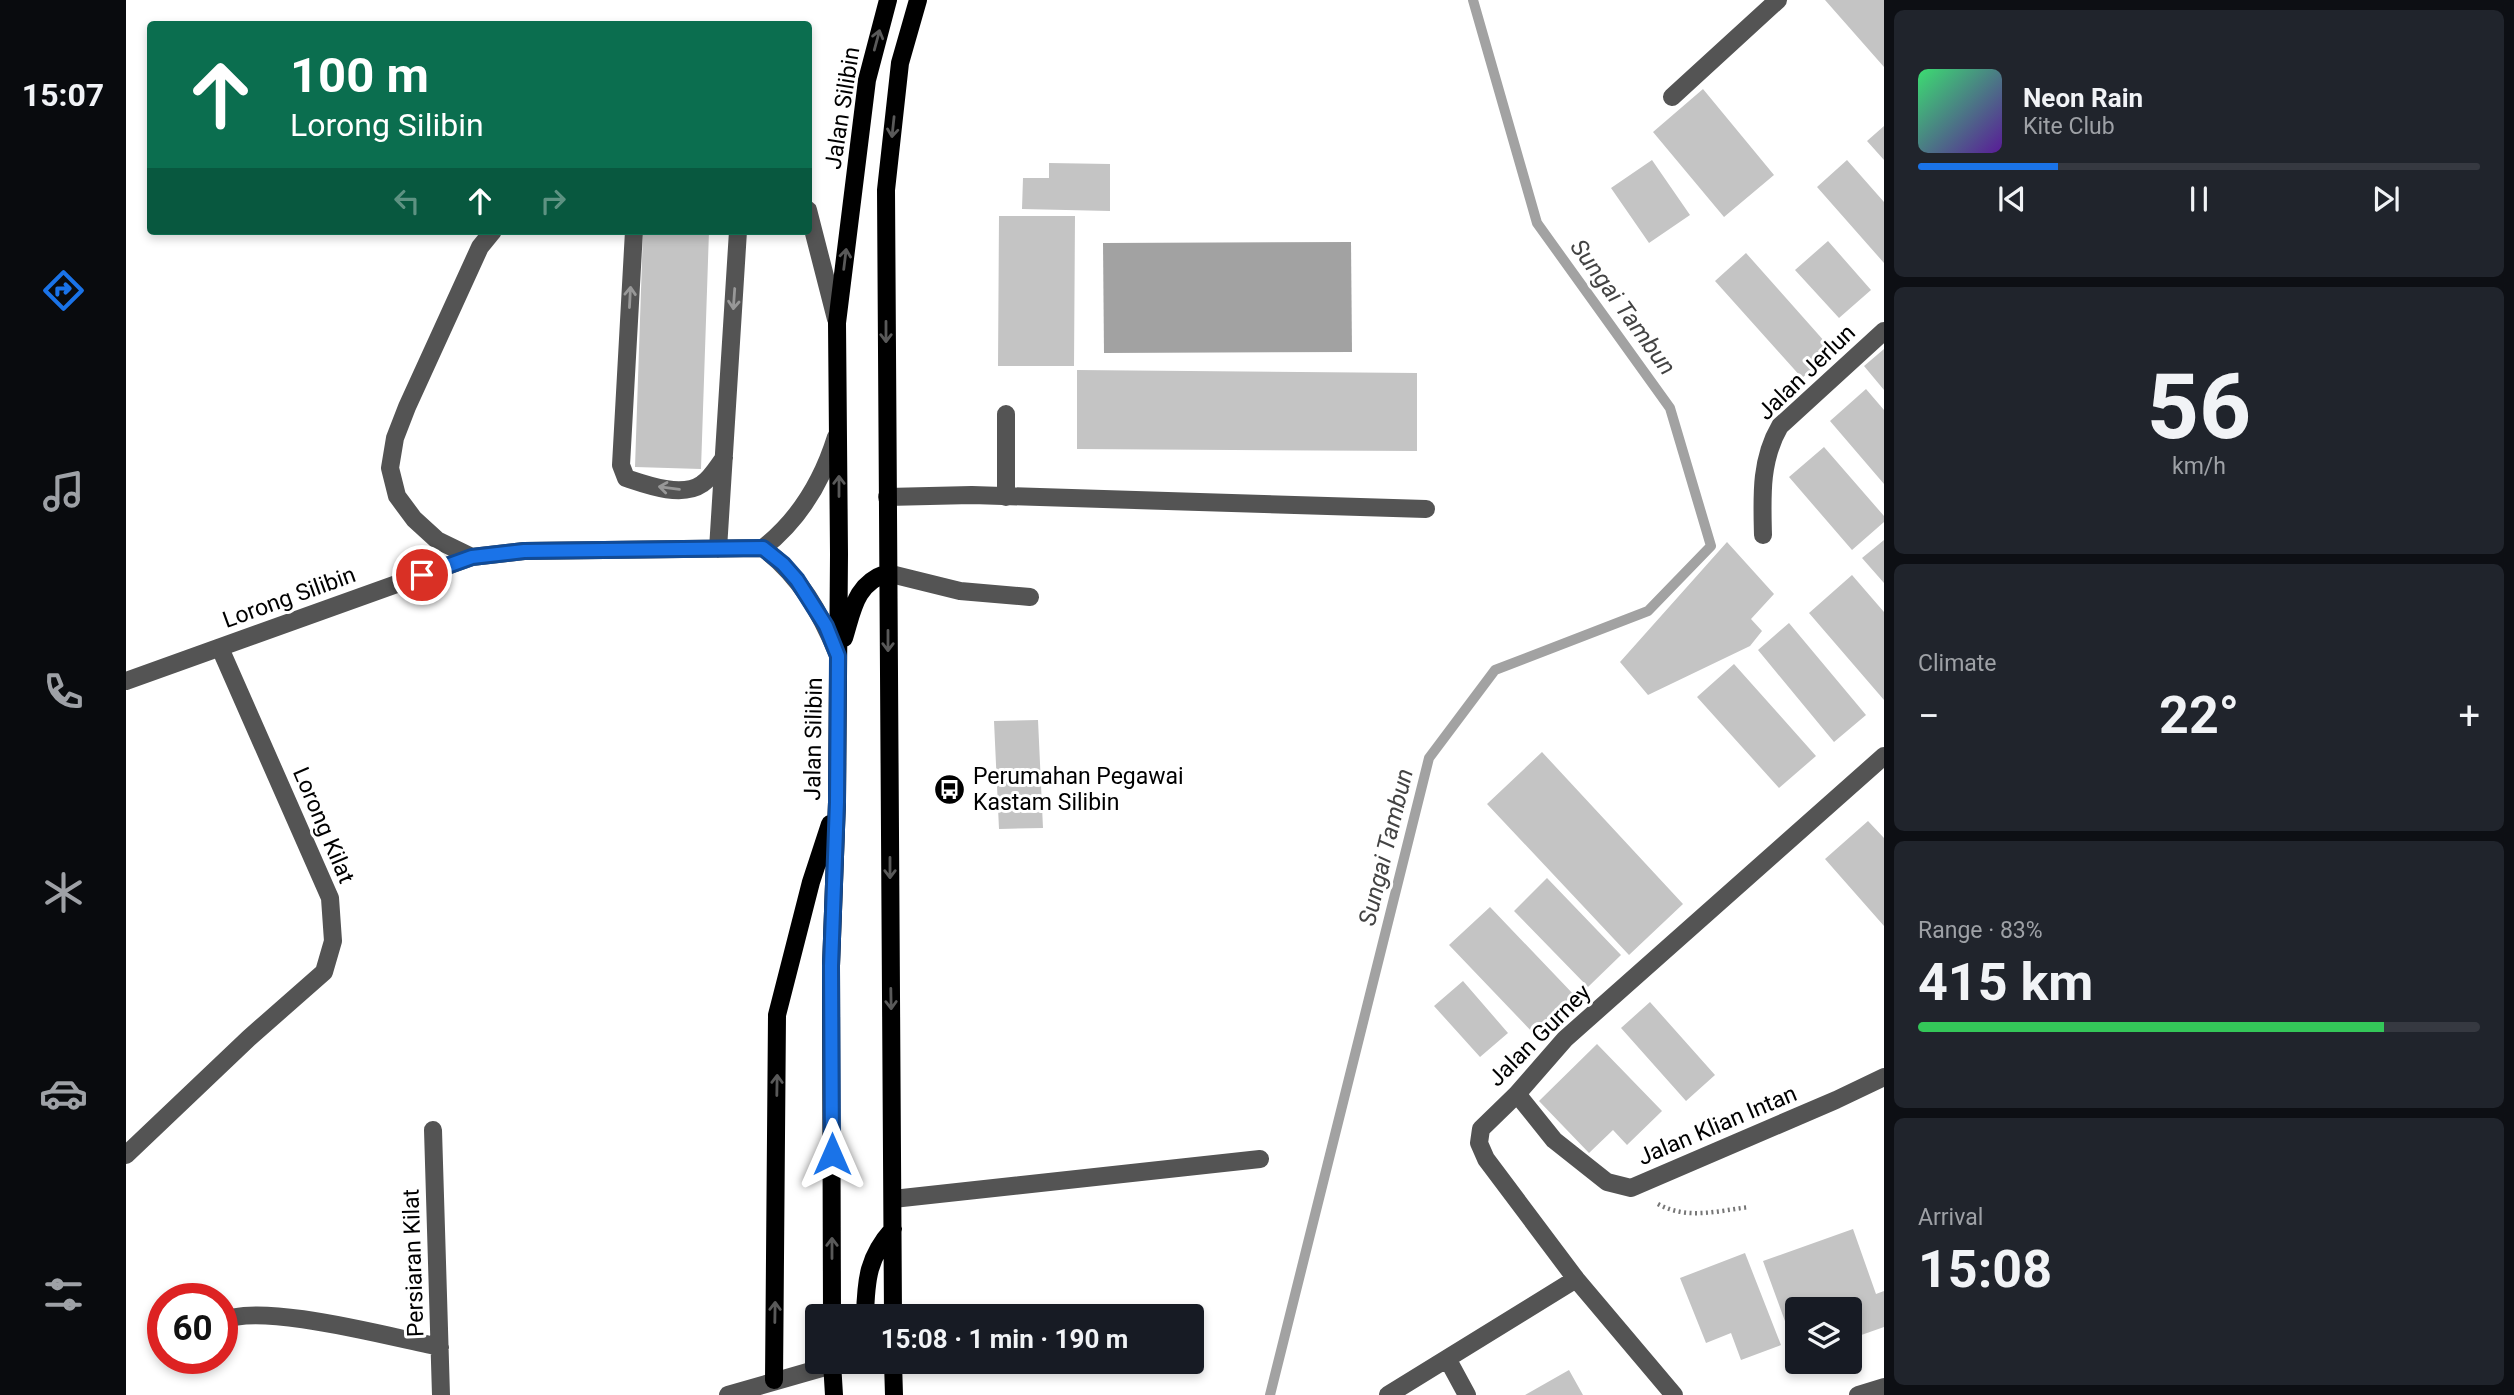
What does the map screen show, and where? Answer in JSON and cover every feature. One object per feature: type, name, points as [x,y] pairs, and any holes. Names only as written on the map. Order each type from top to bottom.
[{"type":"main road","name":"Jalan Silibin","points":[[832,1304],[831,966],[837,802],[838,656],[837,323],[866,80],[888,0]]},
{"type":"main road","points":[[893,1304],[886,190],[900,63],[918,0]]},
{"type":"main road","points":[[838,656],[861,589],[868,582],[887,573]]},
{"type":"main road","points":[[774,1388],[777,1015],[811,882],[837,802]]},
{"type":"main road","points":[[866,1304],[869,1269],[874,1253],[893,1228]]},
{"type":"main road","points":[[834,1374],[834,1395]]},
{"type":"main road","points":[[893,1374],[894,1395]]},
{"type":"street","points":[[1672,97],[1778,0]]},
{"type":"street","points":[[812,226],[837,323]]},
{"type":"street","points":[[472,557],[437,540],[414,519],[397,496],[390,468],[395,438],[407,407],[480,247],[490,235]]},
{"type":"street","points":[[634,235],[621,465],[626,478],[671,490],[694,489],[705,482],[723,458]]},
{"type":"street","points":[[718,549],[738,235]]},
{"type":"street","name":"Jalan Jerlun","points":[[1763,535],[1761,483],[1770,442],[1780,426],[1884,331]]},
{"type":"street","points":[[1006,414],[1006,497]]},
{"type":"street","points":[[838,430],[824,472],[806,504],[792,522],[763,548],[783,564],[805,591],[826,626],[838,656]]},
{"type":"street","points":[[887,497],[1006,497],[1426,509]]},
{"type":"street","name":"Lorong Silibin","points":[[126,681],[472,557],[524,551],[763,548]]},
{"type":"street","points":[[887,573],[960,591],[1030,597]]},
{"type":"street","name":"Lorong Kilat","points":[[126,1154],[249,1038],[324,972],[333,940],[330,898],[220,648]]},
{"type":"street","name":"Jalan Gurney","points":[[1674,1395],[1576,1279],[1486,1159],[1479,1143],[1481,1129],[1517,1094],[1564,1038],[1884,756]]},
{"type":"street","name":"Jalan Klian Intan","points":[[1517,1094],[1555,1140],[1607,1182],[1631,1188],[1884,1077]]},
{"type":"street","name":"Persiaran Kilat","points":[[433,1130],[441,1395]]},
{"type":"street","points":[[892,1199],[1260,1159]]},
{"type":"street","points":[[1388,1395],[1576,1279]]},
{"type":"street","points":[[238,1316],[256,1314],[319,1322],[440,1348]]},
{"type":"street","points":[[1448,1360],[1467,1395]]},
{"type":"street","points":[[728,1395],[774,1388],[808,1374]]},
{"type":"street","points":[[1858,1395],[1884,1387]]},
{"type":"path","points":[[1631,1188],[1670,1211],[1684,1214],[1749,1207]]},
{"type":"shaded area","points":[[1351,242],[1352,352],[1104,353],[1103,243]]},
{"type":"building","points":[[1825,0],[1884,0],[1884,67]]},
{"type":"building","points":[[1703,89],[1774,175],[1724,217],[1653,132]]},
{"type":"building","points":[[1884,126],[1884,160],[1867,141]]},
{"type":"building","points":[[1652,160],[1690,215],[1649,243],[1611,188]]},
{"type":"building","points":[[1847,160],[1884,202],[1884,263],[1817,187]]},
{"type":"building","points":[[1049,163],[1110,164],[1110,211],[1022,209],[1023,178],[1049,178]]},
{"type":"building","points":[[999,216],[1075,216],[1074,366],[998,366]]},
{"type":"building","points":[[643,235],[709,235],[701,469],[635,467]]},
{"type":"building","points":[[1828,241],[1871,290],[1839,318],[1795,270]]},
{"type":"building","points":[[1746,253],[1833,351],[1802,378],[1715,281]]},
{"type":"building","points":[[1884,349],[1884,390],[1864,366]]},
{"type":"building","points":[[1077,370],[1417,373],[1417,451],[1077,449]]},
{"type":"building","points":[[1866,389],[1884,410],[1884,484],[1830,421]]},
{"type":"building","points":[[1824,447],[1884,516],[1884,522],[1852,550],[1789,477]]},
{"type":"building","points":[[1884,540],[1884,583],[1862,558]]},
{"type":"building","points":[[1727,542],[1774,594],[1751,619],[1762,631],[1750,646],[1648,695],[1620,662]]},
{"type":"building","points":[[1852,575],[1884,612],[1884,700],[1809,613]]},
{"type":"building","points":[[1789,623],[1866,715],[1834,742],[1758,650]]},
{"type":"building","points":[[1734,664],[1816,756],[1779,788],[1697,697]]},
{"type":"building","points":[[1038,720],[1043,828],[999,829],[994,721]]},
{"type":"building","points":[[1542,752],[1683,904],[1629,955],[1487,804]]},
{"type":"building","points":[[1868,821],[1884,838],[1884,926],[1825,859]]},
{"type":"building","points":[[1547,878],[1621,955],[1588,987],[1514,911]]},
{"type":"building","points":[[1490,907],[1576,997],[1536,1036],[1449,945]]},
{"type":"building","points":[[1463,981],[1508,1033],[1480,1057],[1434,1006]]},
{"type":"building","points":[[1650,1002],[1715,1075],[1686,1101],[1621,1028]]},
{"type":"building","points":[[1597,1044],[1662,1111],[1627,1145],[1613,1130],[1589,1153],[1539,1101]]},
{"type":"building","points":[[1853,1229],[1876,1294],[1884,1291],[1884,1327],[1862,1335],[1862,1297],[1785,1297],[1785,1321],[1763,1261]]},
{"type":"building","points":[[1745,1253],[1781,1345],[1741,1360],[1731,1333],[1706,1343],[1680,1278]]},
{"type":"building","points":[[1569,1370],[1583,1395],[1525,1395]]},
{"type":"waterway","name":"Sungai Tambun","points":[[1270,1395],[1429,758],[1495,670],[1648,611],[1711,546],[1670,408],[1537,223],[1473,0]]},
{"type":"place","name":"Perumahan Pegawai Kastam Silibin","points":[[950,789]]},
{"type":"route","points":[[422,575],[472,557],[524,551],[763,548],[797,580],[826,626],[838,656],[837,802],[831,966],[832,1154]]}]
